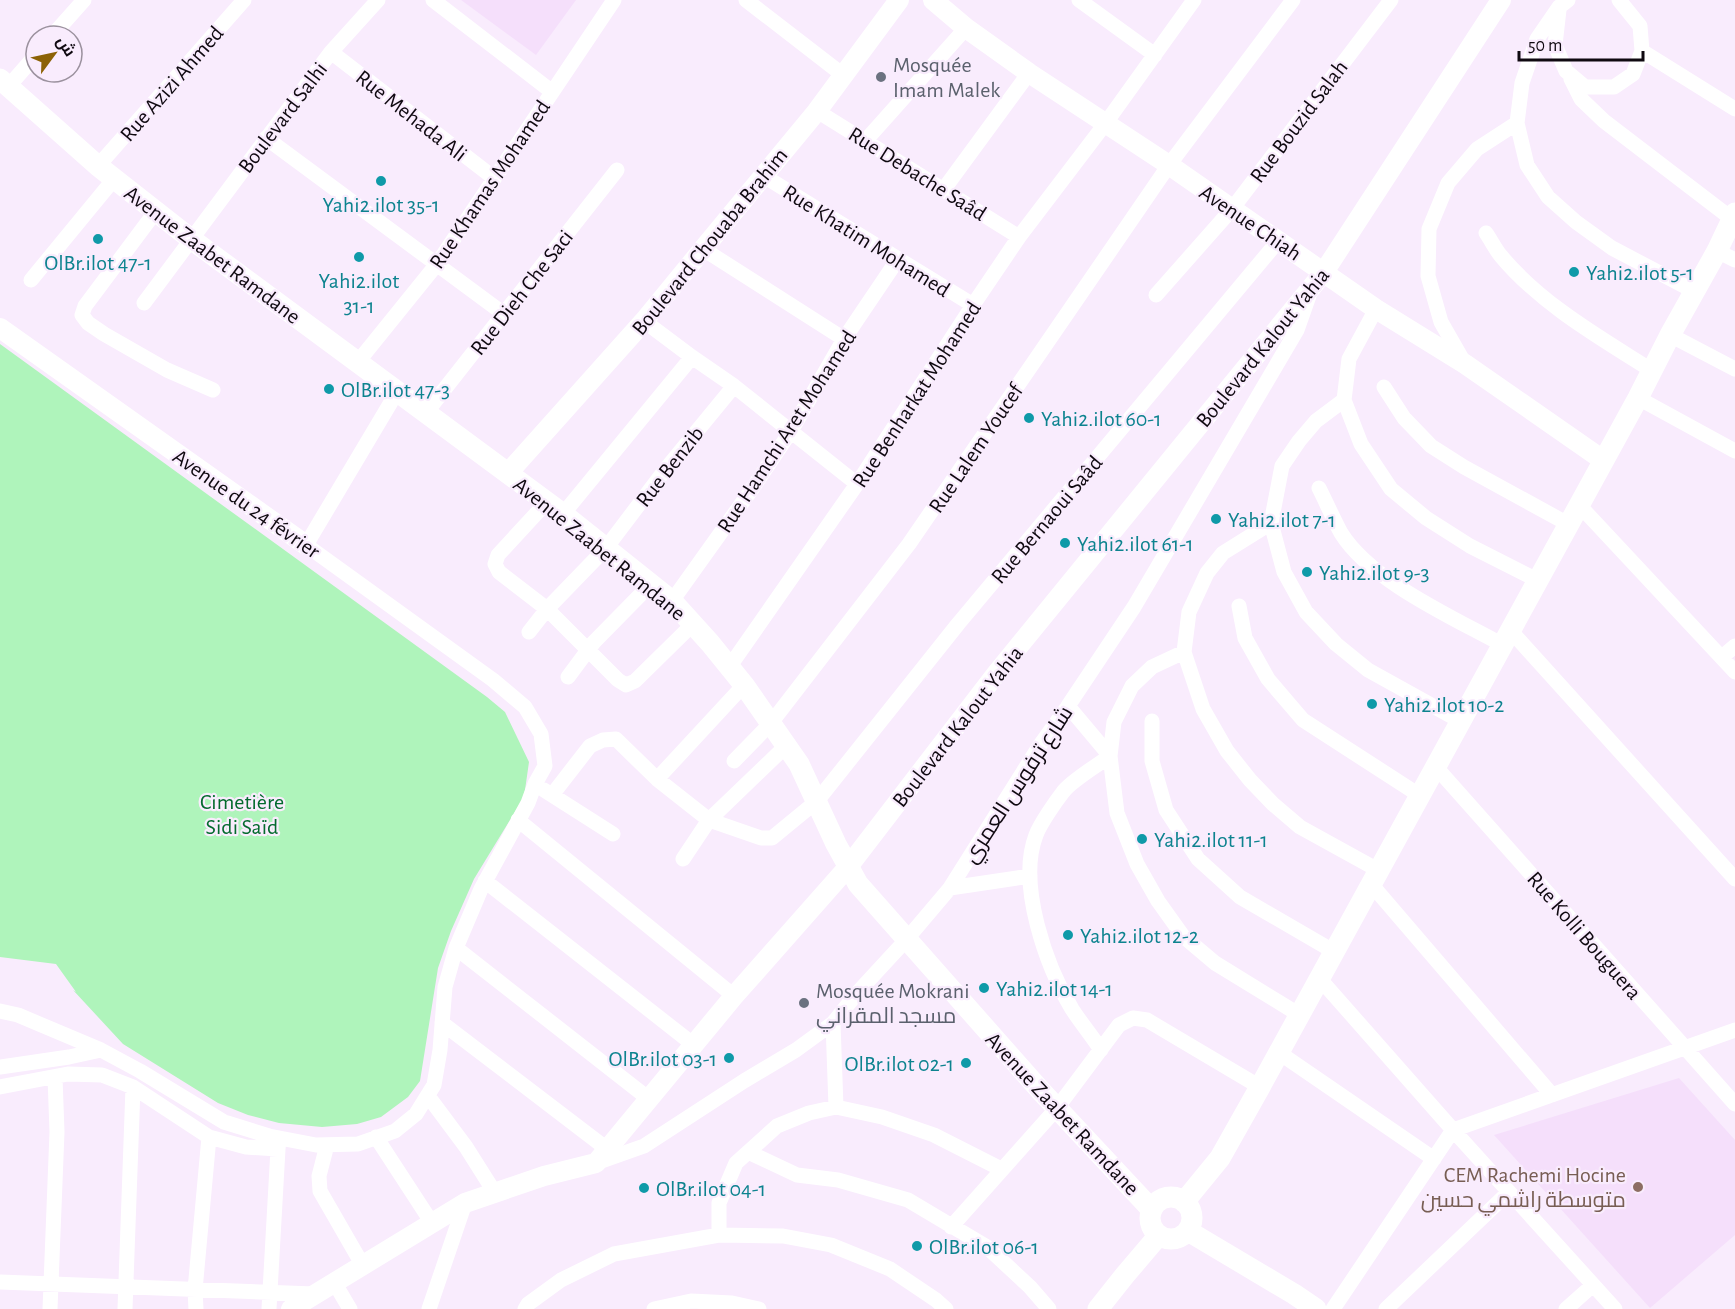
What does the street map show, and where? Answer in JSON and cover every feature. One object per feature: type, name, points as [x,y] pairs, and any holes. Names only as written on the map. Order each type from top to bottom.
[{"type":"main road","name":"Avenue Zaabet Ramdane","points":[[4,83],[98,166],[191,239],[555,508],[672,601],[730,666],[799,764],[836,844],[858,884],[1057,1108],[1152,1210]]},
{"type":"main road","points":[[1185,1202],[1220,1158],[1260,1088],[1298,1014],[1638,398],[1694,291],[1726,256],[1734,216]]},
{"type":"main road","points":[[1173,1197],[1185,1202],[1192,1219],[1188,1231],[1172,1239],[1159,1235],[1152,1227],[1152,1210],[1166,1198],[1173,1197]]},
{"type":"main road","points":[[1188,1231],[1316,1309]]},
{"type":"main road","points":[[1098,1309],[1159,1235]]},
{"type":"street","points":[[63,24],[84,0]]},
{"type":"street","name":"Rue Azizi Ahmed","points":[[98,166],[244,0]]},
{"type":"street","name":"Boulevard Salhi","points":[[144,303],[331,52],[378,0]]},
{"type":"street","points":[[433,0],[551,91]]},
{"type":"street","name":"Rue Khamas Mohamed","points":[[357,363],[437,264],[614,0]]},
{"type":"street","points":[[746,0],[843,75]]},
{"type":"street","name":"Boulevard Chouaba Brahim","points":[[508,473],[644,321],[816,111],[899,0]]},
{"type":"street","name":"Avenue Chiah","points":[[933,0],[966,28],[1029,73],[1279,240],[1318,279],[1376,309],[1465,364],[1603,460]]},
{"type":"street","points":[[1078,0],[1155,55]]},
{"type":"street","name":"Rue Benharkat Mohamed","points":[[730,666],[857,484],[1019,237],[1105,124],[1194,0]]},
{"type":"street","name":"Rue Lalem Youcef","points":[[734,761],[771,723],[909,544],[1168,165],[1293,0]]},
{"type":"street","name":"Rue Bouzid Salah","points":[[1156,295],[1232,209],[1391,0]]},
{"type":"street","name":"Boulevard Kalout Yahia","points":[[601,1156],[734,996],[848,867],[996,674],[1318,279],[1500,0]]},
{"type":"street","points":[[1566,71],[1586,87],[1614,87],[1634,74],[1642,51],[1640,26],[1618,0]]},
{"type":"street","points":[[1564,4],[1555,45],[1581,99],[1604,121],[1734,216]]},
{"type":"street","points":[[1564,4],[1537,39],[1522,83],[1517,123],[1527,165],[1548,197],[1576,222],[1612,248],[1694,291]]},
{"type":"street","points":[[866,140],[966,28]]},
{"type":"street","points":[[1642,51],[1735,109]]},
{"type":"street","name":"Rue Mehada Ali","points":[[331,52],[494,178]]},
{"type":"street","points":[[4,83],[24,66]]},
{"type":"street","points":[[944,189],[1029,73]]},
{"type":"street","name":"Rue Debache Saâd","points":[[816,111],[1019,237]]},
{"type":"street","points":[[1465,364],[1441,322],[1428,276],[1429,229],[1448,183],[1477,149],[1517,123]]},
{"type":"street","points":[[267,138],[504,314]]},
{"type":"street","name":"Rue Dieh Che Saci","points":[[425,414],[617,170]]},
{"type":"street","name":"Rue Khatim Mohamed","points":[[762,175],[973,305]]},
{"type":"street","points":[[30,280],[114,179]]},
{"type":"street","points":[[156,211],[85,306],[82,315],[88,323],[104,334],[167,370],[213,390]]},
{"type":"street","points":[[1486,233],[1500,255],[1527,283],[1558,309],[1651,370]]},
{"type":"street","name":"Rue Bernaoui Saâd","points":[[709,820],[761,838],[772,838],[817,801],[958,624],[1279,240]]},
{"type":"street","points":[[703,249],[844,339]]},
{"type":"street","name":"Rue Hamchi Aret Mohamed","points":[[672,601],[791,431],[844,339],[898,259]]},
{"type":"street","name":"شارع ترفوس العمري","points":[[601,1156],[644,1146],[744,1080],[796,1050],[833,1023],[950,888],[1040,745],[1134,607],[1297,330],[1318,279]]},
{"type":"street","points":[[1376,309],[1349,359],[1344,400],[1361,444],[1390,489],[1426,518],[1470,546],[1537,580]]},
{"type":"street","points":[[644,321],[734,386],[857,484]]},
{"type":"street","name":"Avenue du 24 février","points":[[0,328],[493,680],[525,707],[541,734],[545,766],[528,803],[485,881],[456,948],[445,987],[434,1085],[428,1096]]},
{"type":"street","points":[[1670,335],[1735,369]]},
{"type":"street","points":[[692,357],[555,508],[498,555],[495,564],[499,572],[547,609],[618,680],[626,685],[635,681],[693,624]]},
{"type":"street","name":"Rue Benzib","points":[[529,632],[547,609],[606,548],[665,470],[734,386]]},
{"type":"street","points":[[1384,387],[1404,418],[1431,446],[1464,467],[1573,515],[1735,672]]},
{"type":"street","points":[[306,545],[397,392]]},
{"type":"street","points":[[1638,398],[1735,451]]},
{"type":"street","points":[[1344,400],[1317,421],[1299,441],[1282,466],[1271,523],[1284,572],[1306,612],[1336,644],[1368,670],[1460,721]]},
{"type":"street","points":[[1319,488],[1342,534],[1368,564],[1421,600],[1506,637],[1735,879]]},
{"type":"street","points":[[1271,523],[1223,553],[1207,573],[1189,612],[1184,652],[1203,710],[1227,751],[1273,804],[1300,827],[1374,877],[1552,1095]]},
{"type":"street","points":[[568,677],[594,642],[651,584]]},
{"type":"street","points":[[1239,606],[1245,638],[1262,669],[1303,720],[1419,795]]},
{"type":"street","points":[[1722,657],[1735,646]]},
{"type":"street","points":[[1184,652],[1152,666],[1132,686],[1114,722],[1110,756],[1117,813],[1137,864],[1164,910],[1183,936],[1215,963],[1298,1014]]},
{"type":"street","points":[[657,779],[744,685]]},
{"type":"street","points":[[1068,706],[1110,756]]},
{"type":"street","points":[[1152,721],[1152,761],[1166,810],[1198,859],[1240,897],[1333,951]]},
{"type":"street","points":[[552,795],[590,746],[603,740],[616,739],[657,779],[709,820]]},
{"type":"street","points":[[684,859],[709,820],[786,747]]},
{"type":"street","points":[[1101,1050],[1072,1010],[1052,972],[1037,925],[1030,876],[1031,855],[1036,834],[1064,790],[1110,756]]},
{"type":"street","name":"Rue Kolli Bouguera","points":[[1435,766],[1735,1104]]},
{"type":"street","points":[[535,784],[613,834]]},
{"type":"street","points":[[518,820],[734,996]]},
{"type":"street","points":[[950,888],[1030,876]]},
{"type":"street","points":[[485,881],[694,1045]]},
{"type":"street","points":[[456,948],[649,1099]]},
{"type":"street","points":[[1319,978],[1615,1309]]},
{"type":"street","points":[[0,1011],[18,1015],[101,1050],[224,1122],[279,1144]]},
{"type":"street","points":[[951,1227],[1057,1108],[1119,1025],[1133,1018],[1146,1020],[1260,1088]]},
{"type":"street","points":[[442,1023],[601,1156]]},
{"type":"street","points":[[833,1023],[836,1107]]},
{"type":"street","points":[[1333,1309],[1453,1130],[1735,1030]]},
{"type":"street","points":[[0,1067],[101,1050]]},
{"type":"street","points":[[1278,1052],[1434,1159]]},
{"type":"street","points":[[0,1087],[68,1074],[102,1075],[133,1087],[209,1137],[246,1147],[279,1144],[358,1144],[395,1131],[416,1114],[428,1096],[466,1147],[495,1193]]},
{"type":"street","points":[[50,1309],[57,1132],[56,1077]]},
{"type":"street","points":[[125,1309],[133,1087]]},
{"type":"street","points":[[719,1234],[719,1203],[736,1163],[777,1126],[809,1113],[836,1107],[882,1117],[934,1135],[1001,1169]]},
{"type":"street","points":[[196,1309],[195,1290],[209,1137]]},
{"type":"street","points":[[376,1137],[432,1223]]},
{"type":"street","points":[[269,1309],[279,1144]]},
{"type":"street","points":[[327,1144],[319,1176],[320,1191],[362,1264]]},
{"type":"street","points":[[748,1152],[797,1175],[838,1180],[908,1200],[987,1247],[1030,1287],[1049,1309]]},
{"type":"street","points":[[291,1309],[465,1203],[601,1156]]},
{"type":"street","points":[[1386,1309],[1509,1192]]},
{"type":"street","points":[[429,1309],[465,1203]]},
{"type":"street","points":[[525,1309],[528,1304],[561,1280],[614,1254],[719,1234],[783,1236],[831,1245],[890,1269],[946,1309]]},
{"type":"street","points":[[0,1282],[314,1294]]},
{"type":"street","points":[[333,1282],[350,1309]]},
{"type":"street","points":[[1566,1309],[1593,1285]]},
{"type":"street","points":[[654,1309],[691,1301],[732,1303],[759,1309]]},
{"type":"shaded area","points":[[461,0],[576,0],[536,55]]},
{"type":"shaded area","name":"CEM Rachemi Hocine متوسطة راشمي حسين","points":[[1679,1078],[1735,1140],[1735,1235],[1650,1308],[1494,1135]]},
{"type":"green space","name":"Cimetière Sidi Saïd","points":[[0,344],[505,712],[529,762],[524,797],[474,879],[451,931],[438,968],[420,1081],[408,1097],[381,1117],[357,1124],[322,1127],[279,1123],[248,1115],[218,1103],[123,1044],[73,990],[76,992],[56,964],[0,957]]},
{"type":"place","name":"Mosquée Imam Malek","points":[[881,77]]},
{"type":"place","name":"Yahi2.ilot 35-1","points":[[381,181]]},
{"type":"place","name":"OlBr.ilot 47-1","points":[[98,239]]},
{"type":"place","name":"Yahi2.ilot 31-1","points":[[359,257]]},
{"type":"place","name":"Yahi2.ilot 5-1","points":[[1574,272]]},
{"type":"place","name":"OlBr.ilot 47-3","points":[[329,389]]},
{"type":"place","name":"Yahi2.ilot 60-1","points":[[1029,418]]},
{"type":"place","name":"Yahi2.ilot 7-1","points":[[1216,519]]},
{"type":"place","name":"Yahi2.ilot 61-1","points":[[1065,543]]},
{"type":"place","name":"Yahi2.ilot 9-3","points":[[1307,572]]},
{"type":"place","name":"Yahi2.ilot 10-2","points":[[1372,704]]},
{"type":"place","name":"Yahi2.ilot 11-1","points":[[1142,839]]},
{"type":"place","name":"Yahi2.ilot 12-2","points":[[1068,935]]},
{"type":"place","name":"Yahi2.ilot 14-1","points":[[984,988]]},
{"type":"place","name":"Mosquée Mokrani مسجد المقراني","points":[[804,1003]]},
{"type":"place","name":"OlBr.ilot 03-1","points":[[729,1058]]},
{"type":"place","name":"OlBr.ilot 02-1","points":[[966,1063]]},
{"type":"place","name":"CEM Rachemi Hocine متوسطة راشمي حسين","points":[[1638,1187]]},
{"type":"place","name":"OlBr.ilot 04-1","points":[[644,1188]]},
{"type":"place","name":"OlBr.ilot 06-1","points":[[917,1246]]}]
